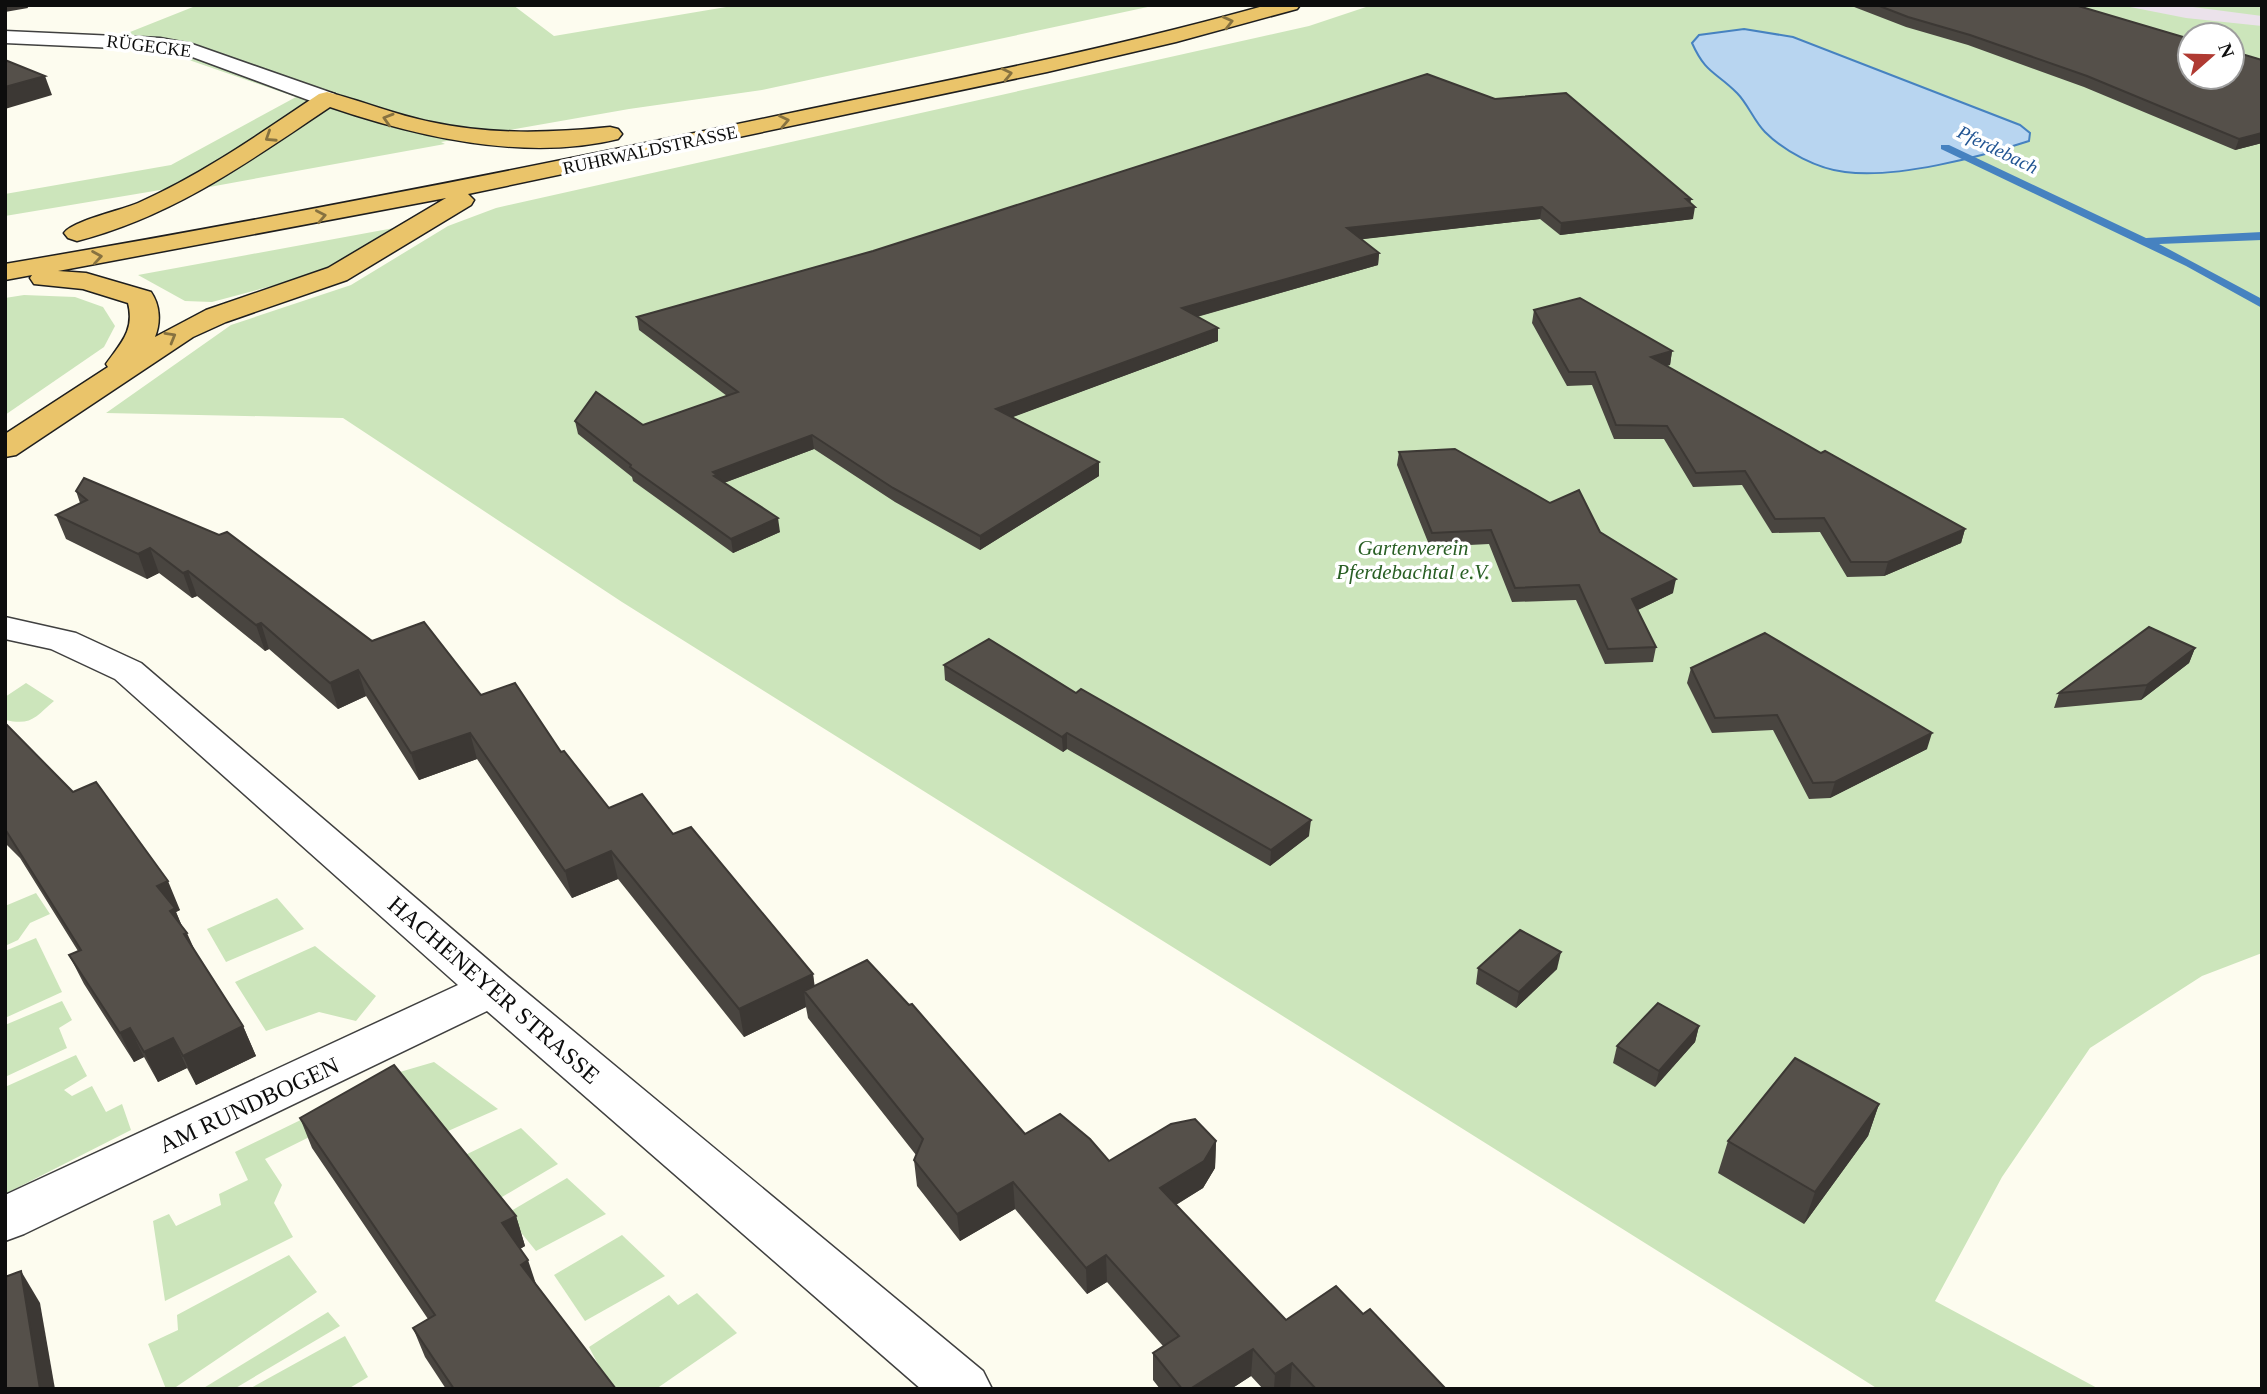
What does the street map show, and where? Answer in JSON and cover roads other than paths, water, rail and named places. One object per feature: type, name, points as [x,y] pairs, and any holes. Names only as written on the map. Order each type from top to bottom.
[{"type":"highway","name":"RUHRWALDSTRASSE","points":[[5,274],[537,174],[1002,75],[1290,5]]},
{"type":"highway","points":[[191,215],[65,235],[121,221],[180,194],[327,99],[405,124],[474,138],[550,141],[610,134]]},
{"type":"highway","name":"RUHRWALDSTRASSE","points":[[415,173],[637,129]]},
{"type":"highway","points":[[5,448],[114,374],[210,316],[318,282],[354,266],[461,200],[499,184],[537,174]]},
{"type":"highway","points":[[5,274],[86,281],[141,298],[147,319],[140,340],[114,374]]},
{"type":"street","name":"RÜGECKE","points":[[5,37],[160,44],[192,50],[327,99]]},
{"type":"street","name":"HACHENEYER STRASSE","points":[[5,628],[63,641],[128,671],[492,989],[963,1389]]},
{"type":"street","name":"AM RUNDBOGEN","points":[[5,1219],[492,989]]},
{"type":"water","points":[[1744,29],[1793,37],[2020,125],[2030,133],[2029,141],[1963,160],[1888,172],[1845,172],[1813,163],[1782,146],[1765,132],[1737,93],[1707,67],[1692,43],[1699,35]]},
{"type":"waterway","name":"Pferdebach","points":[[1945,147],[2190,263],[2262,304]]},
{"type":"waterway","points":[[2146,241],[2262,236]]},
{"type":"park label","name":"Gartenverein Pferdebachtal e.V.","points":[[1413,560]]}]
